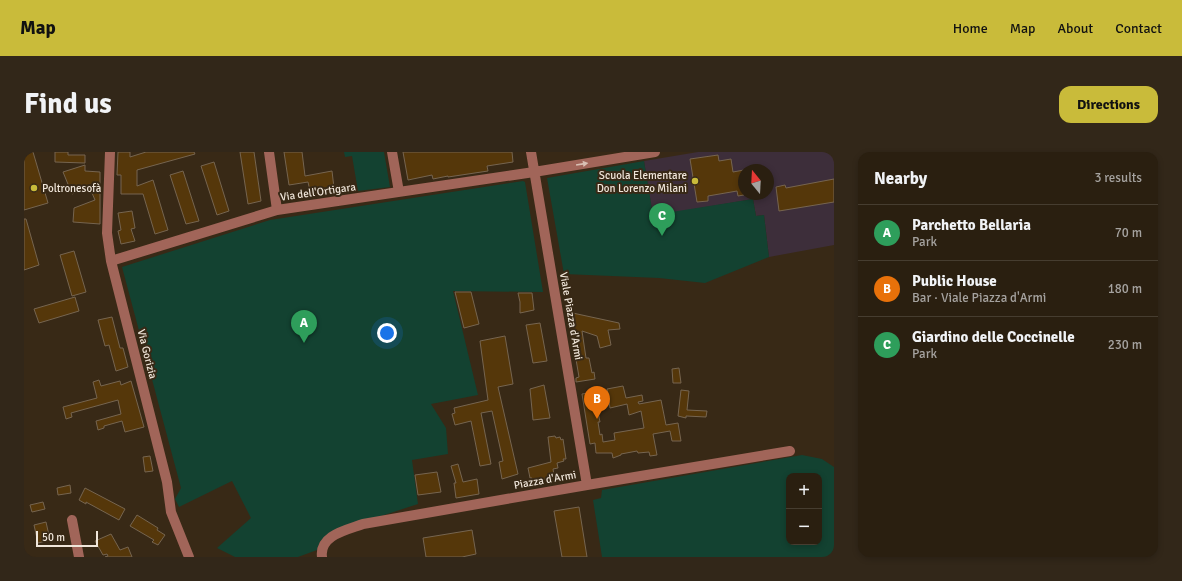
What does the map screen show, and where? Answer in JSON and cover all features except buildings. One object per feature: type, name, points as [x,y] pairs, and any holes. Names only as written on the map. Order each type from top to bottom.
[{"type":"street","name":"Via Gorizia","points":[[110,152],[107,233],[111,261],[167,482],[171,512],[189,557]]},
{"type":"street","points":[[269,152],[277,210]]},
{"type":"street","points":[[392,152],[399,192]]},
{"type":"street","name":"Viale Piazza d'Armi","points":[[531,152],[587,485]]},
{"type":"street","name":"Via dell'Ortigara","points":[[111,261],[277,210],[534,172],[655,152]]},
{"type":"street","name":"Piazza d'Armi","points":[[322,557],[321,550],[323,544],[331,536],[363,524],[790,451]]},
{"type":"street","points":[[72,520],[80,557]]},
{"type":"shaded area","points":[[698,152],[834,152],[834,245],[769,257],[764,215],[756,216],[753,200],[774,200],[774,164],[738,164],[738,200],[747,200],[653,216],[644,161]]},
{"type":"green space","points":[[344,152],[384,152],[390,187],[358,191],[352,156],[345,157]]},
{"type":"green space","points":[[644,161],[653,215],[753,200],[756,216],[764,215],[769,257],[705,283],[659,278],[564,274],[547,178]]},
{"type":"green space","points":[[523,181],[525,182],[543,292],[453,291],[478,395],[431,404],[446,428],[448,454],[412,460],[418,504],[329,533],[320,542],[317,550],[298,557],[235,557],[217,548],[251,518],[232,481],[179,507],[175,499],[181,488],[122,267],[270,220]]},
{"type":"green space","points":[[802,455],[822,459],[834,467],[834,557],[602,557],[593,500],[601,498],[602,490]]},
{"type":"place","name":"Scuola Elementare Don Lorenzo Milani","points":[[695,181]]},
{"type":"place","name":"Poltronesofà","points":[[34,188]]},
{"type":"place","name":"Giardino delle Coccinelle","points":[[662,236]]},
{"type":"place","name":"Parchetto Bellaria","points":[[304,343]]},
{"type":"place","name":"Public House","points":[[597,419]]}]
